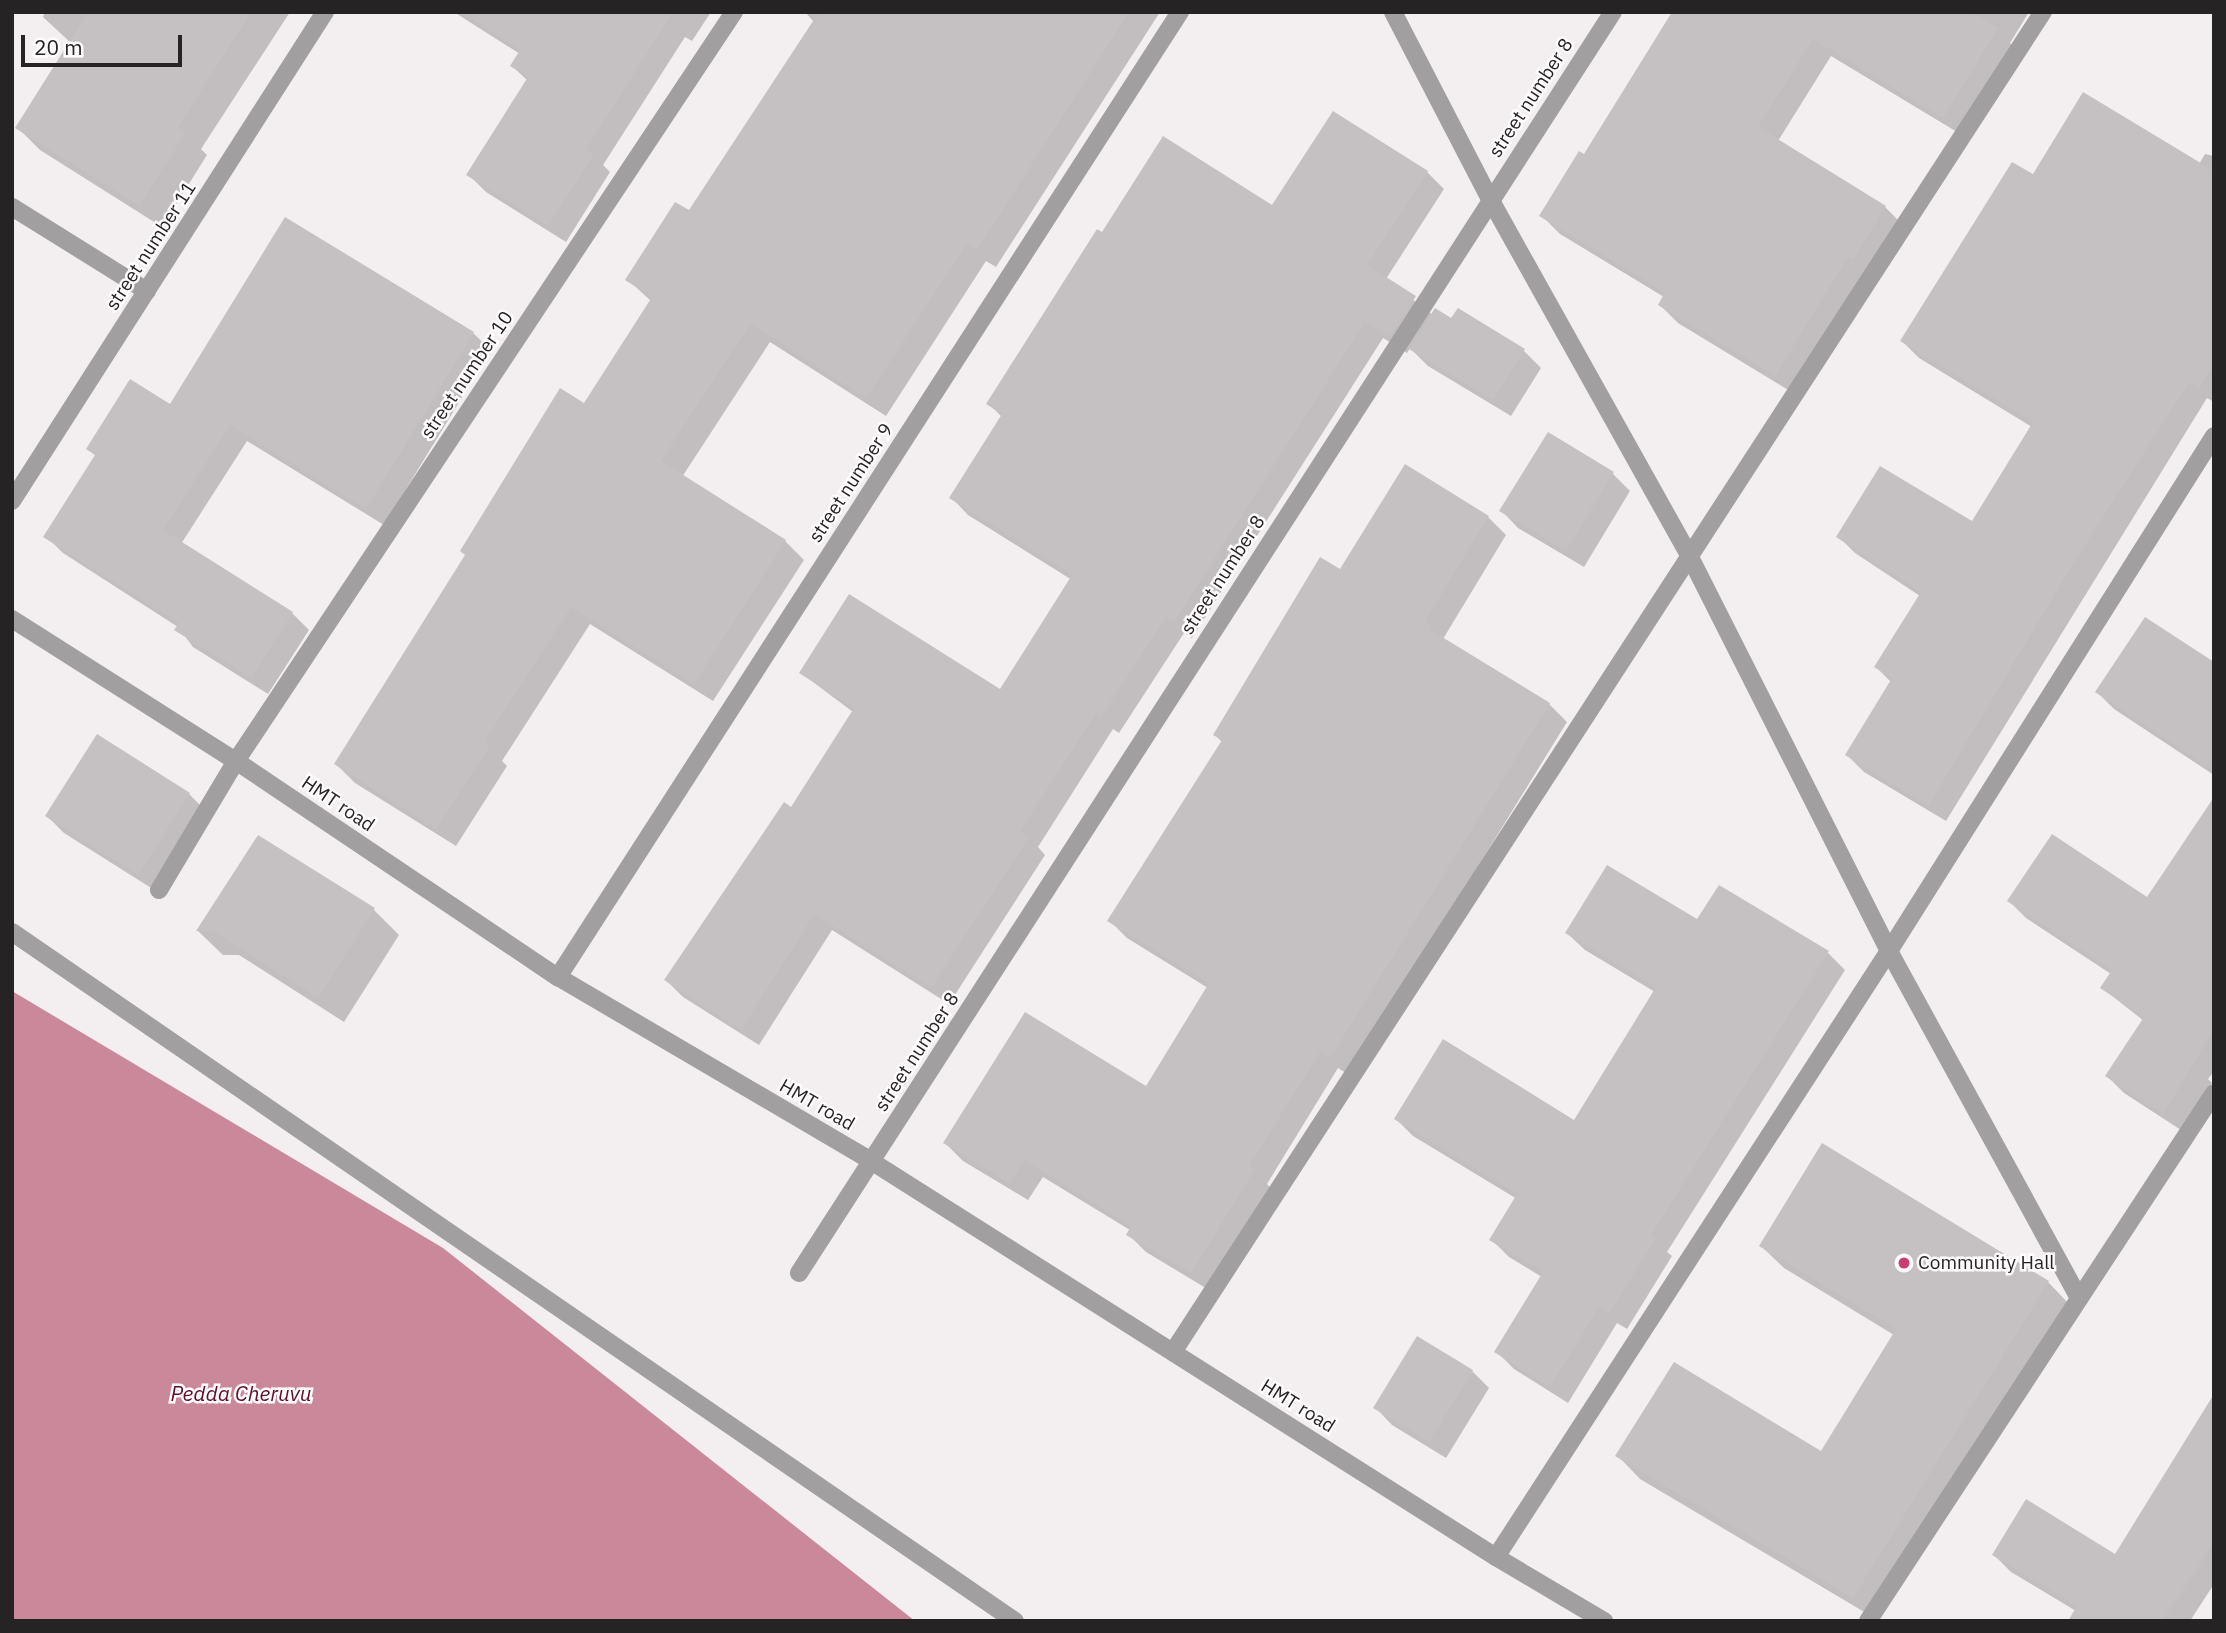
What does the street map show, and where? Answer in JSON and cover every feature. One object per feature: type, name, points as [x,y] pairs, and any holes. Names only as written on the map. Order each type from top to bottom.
[{"type":"street","name":"street number 11","points":[[12,501],[325,12]]},
{"type":"street","name":"street number 10","points":[[159,890],[236,761],[734,12]]},
{"type":"street","name":"street number 9","points":[[558,977],[1180,12]]},
{"type":"street","points":[[1393,12],[1490,199],[1691,559],[1889,951],[2079,1298]]},
{"type":"street","name":"street number 8","points":[[799,1273],[1613,12]]},
{"type":"street","points":[[1173,1352],[1691,559],[2043,12]]},
{"type":"street","points":[[12,206],[147,291]]},
{"type":"street","points":[[1496,1558],[1889,951],[2214,436]]},
{"type":"street","name":"HMT road","points":[[12,619],[236,761],[558,977],[871,1161],[1496,1558],[1604,1621]]},
{"type":"street","points":[[12,932],[1015,1621]]},
{"type":"street","points":[[1868,1621],[2214,1093]]},
{"type":"water","name":"Pedda Cheruvu","points":[[12,991],[443,1248],[915,1621],[12,1621]]},
{"type":"building","points":[[88,12],[251,12],[178,127],[186,132],[139,206],[15,128]]},
{"type":"building","points":[[461,12],[673,12],[586,149],[594,154],[548,226],[466,175],[528,77],[510,66],[520,50]]},
{"type":"building","points":[[819,12],[1129,12],[977,250],[967,244],[866,398],[751,324],[734,348],[661,461],[786,540],[694,684],[571,607],[484,742],[490,746],[436,829],[334,764],[465,555],[460,551],[560,388],[584,403],[652,297],[625,280],[675,202],[689,210]]},
{"type":"building","points":[[1672,12],[1972,12],[1998,28],[1943,118],[1813,39],[1758,127],[1886,206],[1853,260],[1848,257],[1775,376],[1658,305],[1665,292],[1539,216],[1579,151],[1584,154]]},
{"type":"building","points":[[2083,92],[2214,171],[2214,364],[2199,388],[2189,382],[2071,567],[1928,806],[1845,755],[1892,678],[1874,667],[1921,592],[1836,537],[1880,466],[1972,521],[2033,422],[1900,341],[2012,162],[2033,174]]},
{"type":"building","points":[[1333,111],[1428,171],[1367,265],[1416,296],[1390,337],[1365,322],[1174,622],[1166,617],[1101,717],[1096,713],[1020,831],[1029,837],[931,988],[814,914],[741,1030],[664,980],[784,802],[791,807],[854,708],[799,673],[849,594],[1000,689],[1072,575],[949,498],[1002,414],[986,404],[1097,229],[1102,232],[1163,136],[1272,205]]},
{"type":"building","points":[[285,217],[474,332],[366,509],[230,425],[163,530],[293,612],[251,678],[174,630],[179,623],[43,537],[95,455],[86,449],[130,379],[170,404]]},
{"type":"building","points":[[1435,308],[1451,318],[1458,308],[1525,349],[1493,400],[1409,349]]},
{"type":"building","points":[[1548,432],[1614,472],[1566,551],[1499,511]]},
{"type":"building","points":[[1405,464],[1489,516],[1425,621],[1431,625],[1429,629],[1550,703],[1330,1058],[1320,1052],[1249,1166],[1255,1169],[1191,1273],[1126,1235],[1131,1226],[1024,1160],[1010,1183],[943,1143],[1025,1012],[1146,1086],[1209,983],[1107,921],[1222,740],[1213,735],[1320,557],[1340,569]]},
{"type":"building","points":[[2145,617],[2214,662],[2214,771],[2095,692]]},
{"type":"building","points":[[97,734],[190,793],[138,875],[45,816]]},
{"type":"building","points":[[2214,797],[2214,1029],[2163,1114],[2105,1076],[2144,1017],[2100,988],[2112,970],[2007,901],[2052,834],[2147,897]]},
{"type":"building","points":[[258,835],[375,908],[318,998],[213,931],[196,931]]},
{"type":"building","points":[[1607,865],[1697,919],[1719,885],[1829,951],[1651,1235],[1656,1238],[1609,1313],[1599,1307],[1550,1387],[1494,1352],[1543,1272],[1489,1240],[1517,1194],[1394,1119],[1443,1039],[1574,1120],[1656,987],[1565,933]]},
{"type":"building","points":[[1822,1143],[2049,1281],[1853,1598],[1615,1456],[1674,1362],[1821,1451],[1896,1329],[1759,1246]]},
{"type":"building","points":[[1417,1336],[1473,1370],[1429,1442],[1373,1408]]},
{"type":"building","points":[[2214,1394],[2214,1543],[2162,1621],[2068,1621],[2077,1606],[1992,1555],[2026,1499],[2115,1554]]},
{"type":"place","name":"Community Hall","points":[[1904,1263]]}]
